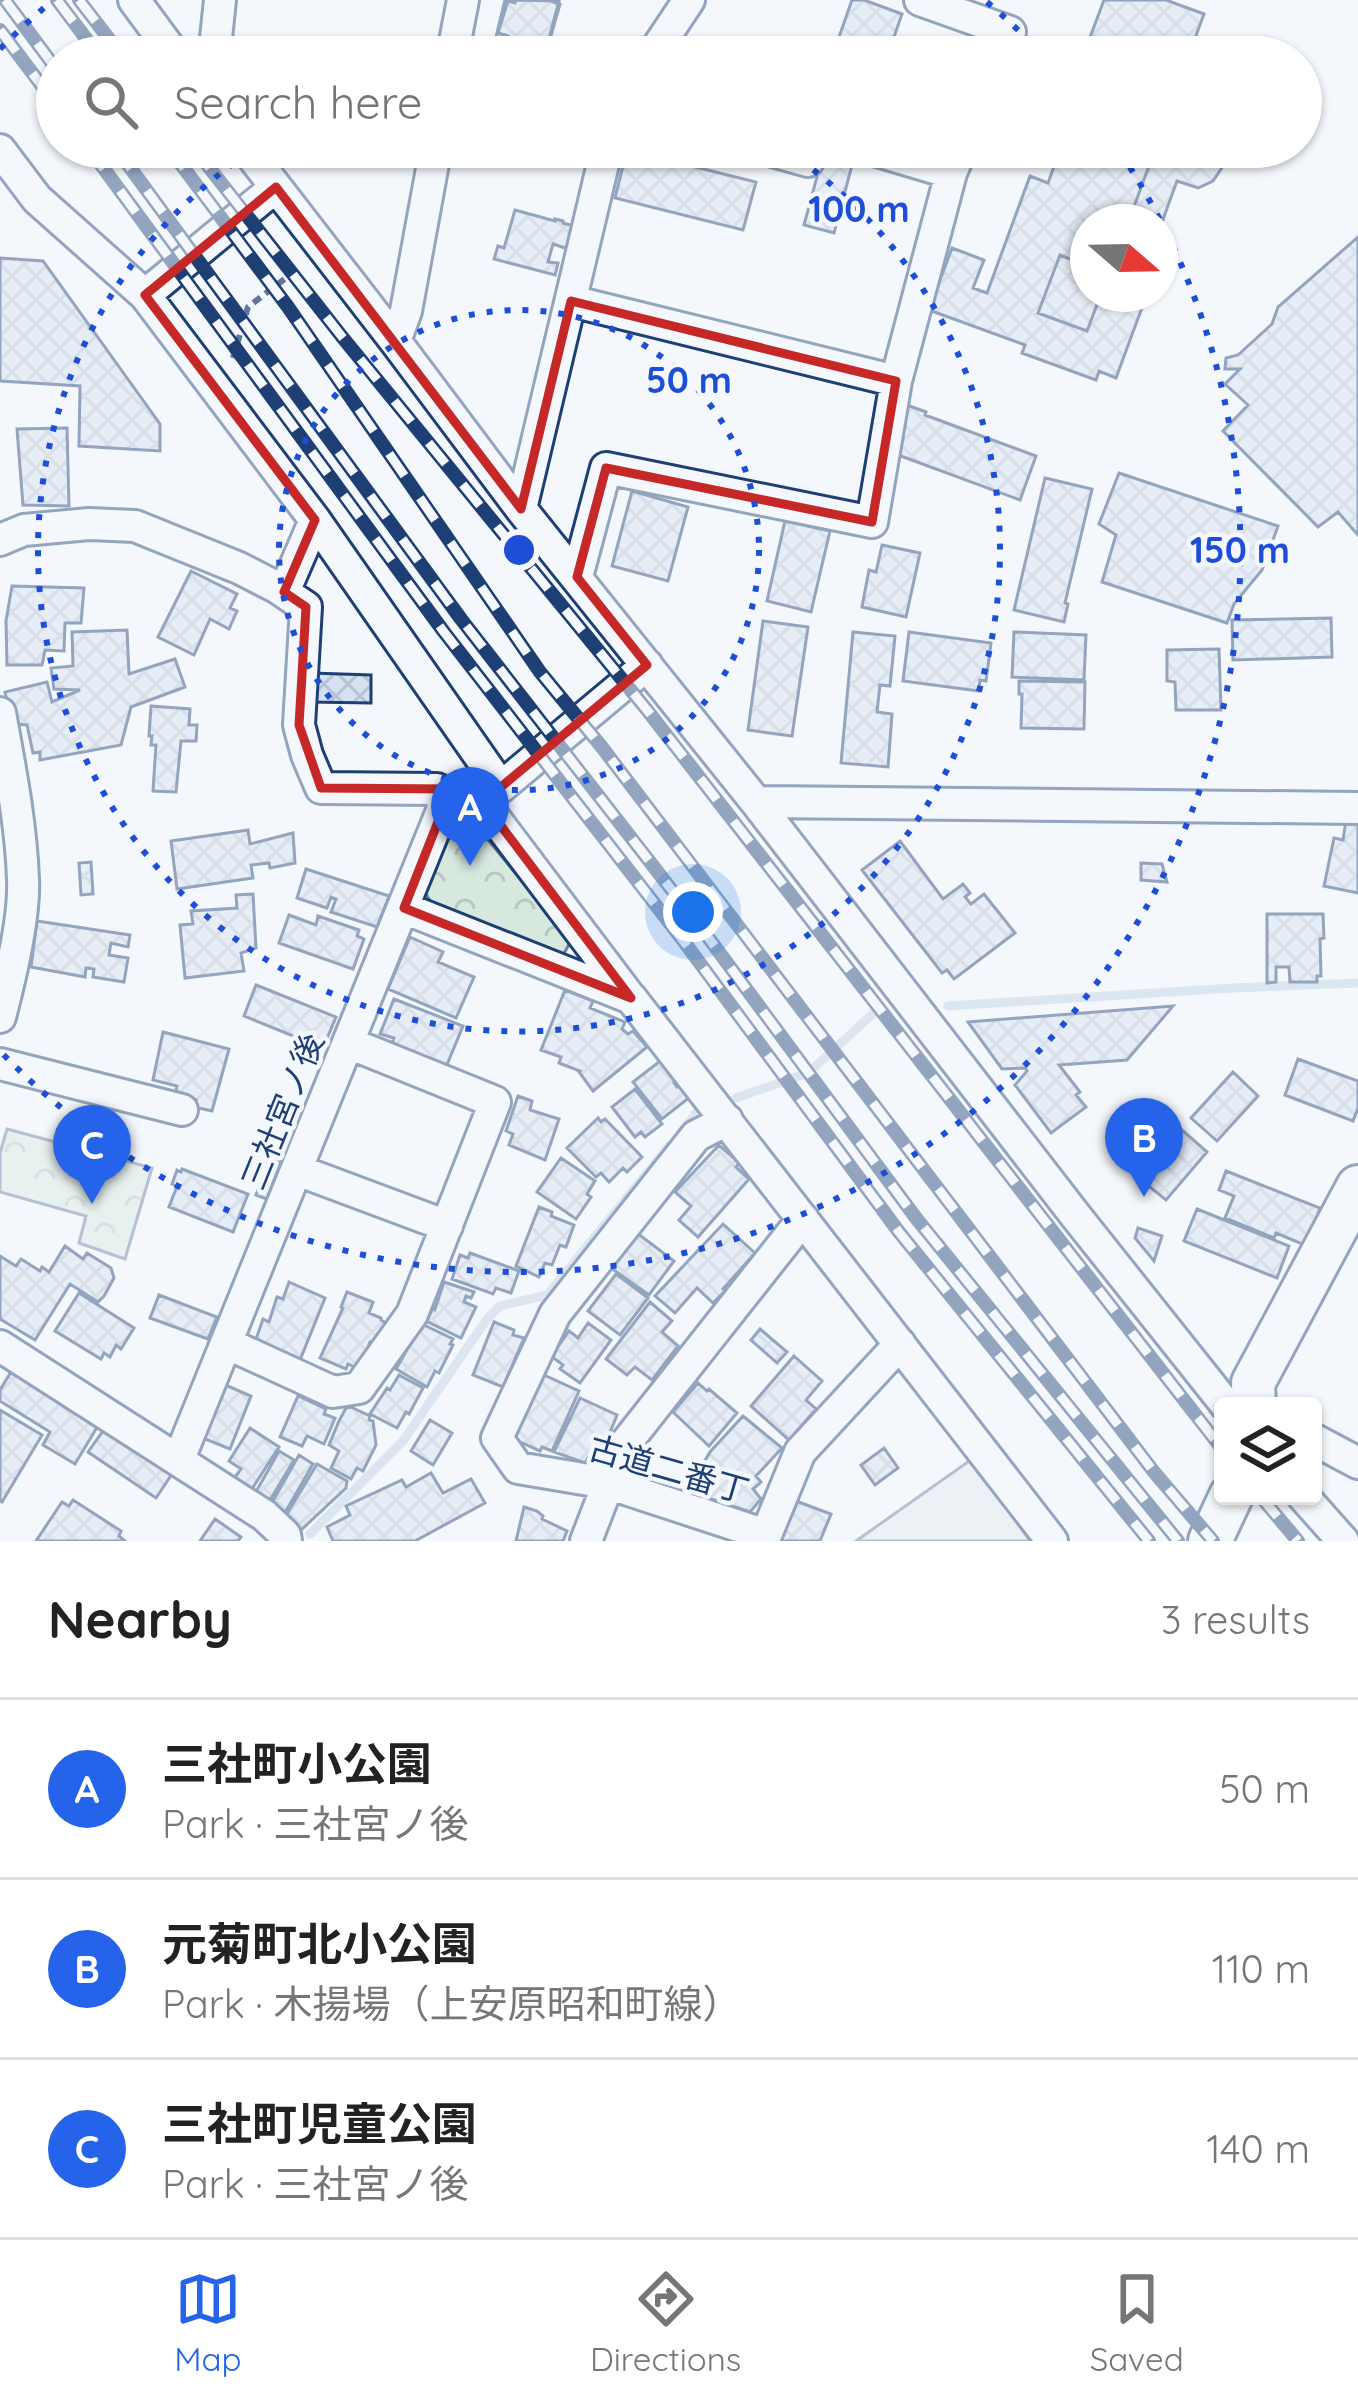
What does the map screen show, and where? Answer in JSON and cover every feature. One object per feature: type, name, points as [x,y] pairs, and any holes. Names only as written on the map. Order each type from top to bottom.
[{"type":"main road","points":[[1254,1397],[1253,1383],[1358,1187]]},
{"type":"main road","points":[[1210,1541],[1227,1505]]},
{"type":"street","points":[[134,0],[161,36]]},
{"type":"street","points":[[216,36],[220,0]]},
{"type":"street","points":[[456,36],[463,0]]},
{"type":"street","points":[[665,36],[689,0]]},
{"type":"street","points":[[920,0],[1010,32],[1008,36]]},
{"type":"street","points":[[0,150],[37,200],[145,295],[315,520],[489,791],[631,998],[1052,1541]]},
{"type":"street","points":[[261,168],[521,508],[1220,1397]]},
{"type":"street","points":[[395,340],[406,311],[432,168]]},
{"type":"street","points":[[521,508],[602,168]]},
{"type":"street","points":[[577,578],[605,468],[872,522],[896,381],[954,168]]},
{"type":"street","points":[[145,295],[276,187]]},
{"type":"street","points":[[571,301],[896,381]]},
{"type":"street","points":[[284,592],[315,520]]},
{"type":"street","points":[[0,556],[1,540],[25,530],[89,524],[135,526],[239,568],[306,607],[299,725],[321,788],[441,797],[489,791],[646,664]]},
{"type":"street","points":[[0,713],[6,788],[24,884],[0,1017]]},
{"type":"street","name":"三社宮ノ後","points":[[179,1459],[404,908],[441,797]]},
{"type":"street","points":[[755,802],[1358,808]]},
{"type":"street","points":[[404,908],[631,998]]},
{"type":"street","points":[[226,1343],[333,1392],[359,1388],[412,1314],[495,1102],[349,1042]]},
{"type":"street","points":[[0,1064],[182,1110]]},
{"type":"street","name":"古道二番丁","points":[[727,1120],[696,1136],[555,1314],[497,1438],[518,1468],[607,1483],[766,1535],[800,1452],[900,1344]]},
{"type":"street","points":[[297,1170],[447,1226]]},
{"type":"street","points":[[586,1541],[622,1448],[803,1219]]},
{"type":"street","points":[[0,1346],[266,1516],[286,1541]]},
{"type":"street","points":[[1322,1444],[1358,1462]]},
{"type":"street","points":[[1311,1505],[1343,1541]]},
{"type":"path","points":[[221,396],[248,308],[324,248]]},
{"type":"highlighted area","points":[[276,187],[521,509],[571,301],[896,381],[872,522],[606,468],[577,577],[647,665],[483,802],[631,998],[404,908],[451,789],[321,788],[299,725],[306,607],[284,592],[315,520],[145,295]]},
{"type":"green space","points":[[471,819],[571,941],[563,955],[430,901],[423,889],[438,844]]},
{"type":"green space","points":[[7,1129],[152,1168],[125,1259],[79,1243],[86,1216],[0,1192],[0,1153]]},
{"type":"shaded area","points":[[972,1459],[1030,1541],[856,1541]]},
{"type":"building","points":[[505,0],[559,1],[550,36],[496,36]]},
{"type":"building","points":[[547,0],[560,4],[551,36],[498,33],[508,1]]},
{"type":"building","points":[[852,0],[902,14],[894,36],[839,36]]},
{"type":"building","points":[[1104,0],[1166,0],[1204,14],[1196,36],[1090,36]]},
{"type":"building","points":[[622,168],[700,168],[756,182],[743,230],[615,198]]},
{"type":"building","points":[[819,168],[851,168],[834,233],[804,225]]},
{"type":"building","points":[[1053,168],[1148,168],[1135,204],[1070,204],[1070,312],[1140,312],[1116,378],[1099,371],[1096,380],[1022,353],[1025,345],[929,310],[952,248],[984,260],[973,288],[987,293],[1030,176],[1048,183]]},
{"type":"building","points":[[1148,168],[1222,168],[1213,181],[1198,188],[1177,181],[1169,204],[1135,204]]},
{"type":"building","points":[[515,210],[574,226],[568,249],[553,244],[548,262],[558,263],[555,275],[494,259],[498,246],[504,248]]},
{"type":"building","points":[[1358,237],[1358,535],[1338,512],[1318,527],[1223,431],[1248,405],[1225,384],[1240,369],[1225,369],[1226,358],[1238,355],[1272,324],[1278,307]]},
{"type":"building","points":[[1060,255],[1070,259],[1070,312],[1094,312],[1087,331],[1038,313]]},
{"type":"building","points":[[0,258],[43,261],[160,424],[160,451],[79,446],[80,386],[0,381]]},
{"type":"building","points":[[907,405],[1036,456],[1020,500],[890,452]]},
{"type":"building","points":[[67,428],[69,506],[23,505],[17,429]]},
{"type":"building","points":[[1119,473],[1278,526],[1262,570],[1234,604],[1227,623],[1102,582],[1116,535],[1099,524]]},
{"type":"building","points":[[1045,478],[1092,489],[1064,622],[1014,610]]},
{"type":"building","points":[[632,491],[688,507],[668,581],[612,566]]},
{"type":"building","points":[[785,521],[830,531],[811,612],[767,601]]},
{"type":"building","points":[[882,545],[920,553],[906,617],[862,607],[869,570],[876,572]]},
{"type":"building","points":[[191,571],[237,594],[230,608],[237,611],[229,629],[210,619],[194,655],[158,637]]},
{"type":"building","points":[[12,586],[84,588],[81,623],[65,623],[64,651],[45,650],[42,665],[7,665],[6,621]]},
{"type":"building","points":[[1331,618],[1332,657],[1233,660],[1232,620]]},
{"type":"building","points":[[763,621],[808,627],[792,736],[748,730]]},
{"type":"building","points":[[127,630],[129,674],[175,659],[185,687],[131,707],[121,745],[40,760],[40,752],[33,753],[27,725],[12,724],[5,692],[47,682],[52,702],[80,690],[54,689],[51,668],[73,666],[72,632]]},
{"type":"building","points":[[853,632],[895,636],[890,686],[880,685],[877,712],[892,714],[888,767],[841,763]]},
{"type":"building","points":[[909,632],[991,643],[986,681],[980,680],[979,691],[903,681]]},
{"type":"building","points":[[1014,632],[1086,635],[1084,680],[1012,677]]},
{"type":"building","points":[[1219,649],[1221,710],[1176,710],[1175,682],[1167,681],[1167,650]]},
{"type":"building","points":[[311,673],[371,675],[371,703],[310,702]]},
{"type":"building","points":[[1019,681],[1085,682],[1084,729],[1021,728]]},
{"type":"building","points":[[151,706],[190,709],[189,725],[197,725],[196,741],[181,741],[176,792],[153,791],[156,745],[151,745],[149,736]]},
{"type":"building","points":[[1347,814],[1358,817],[1358,893],[1324,886],[1334,838],[1343,840]]},
{"type":"building","points":[[248,830],[250,844],[293,833],[295,863],[270,868],[269,863],[251,865],[253,878],[177,889],[171,841]]},
{"type":"building","points":[[248,830],[250,844],[293,833],[295,863],[270,868],[269,863],[251,865],[253,878],[177,889],[171,841]]},
{"type":"building","points":[[900,841],[943,899],[963,884],[971,904],[984,894],[1015,933],[954,979],[947,970],[942,973],[862,870]]},
{"type":"building","points":[[91,862],[93,894],[81,895],[79,863]]},
{"type":"building","points":[[1141,863],[1162,864],[1167,882],[1141,880]]},
{"type":"building","points":[[306,869],[389,896],[377,927],[331,912],[336,899],[331,897],[327,908],[297,898]]},
{"type":"building","points":[[253,894],[256,948],[241,953],[244,971],[185,978],[180,925],[193,924],[191,911],[237,908],[236,895]]},
{"type":"building","points":[[1267,914],[1323,914],[1317,982],[1290,982],[1289,967],[1276,967],[1276,982],[1267,983]]},
{"type":"building","points":[[289,915],[316,925],[318,916],[359,930],[357,936],[364,939],[353,969],[279,943]]},
{"type":"building","points":[[37,921],[130,935],[128,947],[111,943],[109,955],[128,958],[124,982],[93,977],[94,969],[86,968],[85,977],[31,967]]},
{"type":"building","points":[[410,937],[443,952],[438,962],[474,977],[456,1018],[388,989]]},
{"type":"building","points":[[256,985],[336,1017],[323,1048],[244,1016]]},
{"type":"building","points":[[565,990],[593,1001],[590,1008],[625,1022],[622,1029],[628,1034],[633,1031],[647,1047],[593,1091],[580,1071],[541,1050]]},
{"type":"building","points":[[394,999],[463,1026],[446,1067],[391,1045],[394,1038],[380,1034]]},
{"type":"building","points":[[1173,1006],[1127,1060],[1059,1065],[1086,1107],[1051,1133],[1015,1085],[1025,1068],[1002,1069],[968,1022]]},
{"type":"building","points":[[163,1032],[229,1049],[212,1111],[194,1107],[196,1100],[174,1096],[177,1086],[153,1080]]},
{"type":"building","points":[[1298,1059],[1358,1081],[1353,1121],[1285,1095]]},
{"type":"building","points":[[660,1061],[690,1097],[662,1119],[633,1082]]},
{"type":"building","points":[[1233,1072],[1258,1096],[1217,1141],[1191,1118]]},
{"type":"building","points":[[635,1089],[662,1124],[645,1137],[641,1132],[635,1137],[612,1107]]},
{"type":"building","points":[[518,1096],[532,1101],[530,1110],[559,1119],[545,1160],[509,1145],[513,1134],[506,1131]]},
{"type":"building","points":[[598,1118],[605,1119],[642,1157],[609,1182],[601,1173],[596,1177],[567,1148]]},
{"type":"building","points":[[1182,1130],[1207,1152],[1166,1200],[1140,1179]]},
{"type":"building","points":[[719,1145],[749,1179],[698,1237],[679,1220],[691,1206],[675,1192]]},
{"type":"building","points":[[270,1157],[281,1161],[267,1199],[256,1195]]},
{"type":"building","points":[[561,1158],[595,1181],[576,1219],[537,1192]]},
{"type":"building","points":[[177,1170],[248,1194],[233,1232],[169,1207],[177,1186],[172,1184]]},
{"type":"building","points":[[1226,1171],[1320,1208],[1307,1246],[1225,1218],[1234,1196],[1219,1190]]},
{"type":"building","points":[[539,1207],[574,1225],[566,1247],[560,1245],[552,1265],[545,1263],[539,1277],[516,1266]]},
{"type":"building","points":[[1197,1209],[1289,1246],[1277,1278],[1184,1241]]},
{"type":"building","points":[[723,1224],[755,1253],[713,1303],[697,1288],[675,1313],[655,1296]]},
{"type":"building","points":[[1138,1228],[1162,1236],[1154,1261],[1135,1238]]},
{"type":"building","points":[[637,1233],[674,1261],[649,1295],[611,1268]]},
{"type":"building","points":[[65,1246],[83,1259],[87,1253],[111,1268],[114,1278],[98,1302],[70,1284],[35,1340],[0,1319],[0,1256],[16,1266],[21,1259],[49,1272]]},
{"type":"building","points":[[470,1253],[519,1271],[511,1293],[496,1288],[493,1294],[452,1279],[460,1255],[468,1258]]},
{"type":"building","points":[[616,1274],[648,1298],[620,1335],[588,1311]]},
{"type":"building","points":[[289,1282],[325,1298],[300,1360],[255,1342],[263,1319],[269,1322],[277,1297],[283,1299]]},
{"type":"building","points":[[444,1282],[474,1292],[464,1302],[476,1307],[461,1338],[426,1321]]},
{"type":"building","points":[[347,1292],[373,1302],[369,1313],[390,1326],[374,1344],[370,1342],[359,1369],[320,1358]]},
{"type":"building","points":[[79,1293],[134,1328],[110,1357],[104,1353],[101,1359],[55,1331]]},
{"type":"building","points":[[159,1295],[217,1317],[208,1339],[150,1318]]},
{"type":"building","points":[[650,1302],[672,1321],[662,1332],[678,1346],[652,1380],[635,1367],[627,1375],[606,1359]]},
{"type":"building","points":[[494,1322],[524,1338],[503,1387],[473,1375]]},
{"type":"building","points":[[588,1323],[611,1340],[580,1383],[551,1356],[569,1331],[578,1338]]},
{"type":"building","points":[[422,1324],[453,1339],[439,1373],[435,1371],[427,1387],[396,1369]]},
{"type":"building","points":[[760,1329],[787,1352],[777,1363],[751,1340]]},
{"type":"building","points":[[794,1356],[822,1381],[806,1400],[816,1409],[789,1440],[751,1406]]},
{"type":"building","points":[[11,1372],[99,1424],[75,1464],[43,1445],[50,1432],[0,1401],[0,1390]]},
{"type":"building","points":[[399,1375],[423,1388],[397,1428],[370,1414]]},
{"type":"building","points":[[544,1375],[579,1391],[552,1451],[542,1447],[540,1451],[514,1439]]},
{"type":"building","points":[[698,1383],[737,1413],[709,1446],[673,1412]]},
{"type":"building","points":[[223,1384],[251,1396],[230,1449],[200,1437]]},
{"type":"building","points":[[298,1396],[335,1418],[324,1444],[307,1436],[302,1446],[280,1437]]},
{"type":"building","points":[[580,1398],[617,1415],[603,1450],[599,1448],[593,1461],[588,1458],[585,1463],[554,1452]]},
{"type":"building","points":[[346,1408],[370,1416],[376,1445],[363,1471],[357,1468],[351,1479],[331,1468],[339,1451],[329,1445]]},
{"type":"building","points":[[0,1410],[42,1435],[2,1502],[0,1501]]},
{"type":"building","points":[[743,1416],[782,1448],[756,1476],[761,1482],[753,1489],[761,1499],[750,1512],[687,1491],[710,1452]]},
{"type":"building","points":[[430,1420],[452,1433],[433,1465],[411,1451]]},
{"type":"building","points":[[105,1428],[172,1474],[156,1498],[88,1452]]},
{"type":"building","points":[[250,1428],[279,1447],[250,1492],[233,1480],[241,1469],[229,1461]]},
{"type":"building","points":[[884,1448],[898,1468],[875,1485],[861,1465]]},
{"type":"building","points":[[279,1451],[294,1460],[267,1505],[253,1497]]},
{"type":"building","points":[[299,1455],[313,1464],[283,1516],[269,1508]]},
{"type":"building","points":[[317,1464],[347,1481],[346,1488],[301,1530],[284,1519]]},
{"type":"building","points":[[431,1473],[443,1493],[471,1479],[485,1503],[415,1541],[333,1541],[327,1527],[350,1515],[346,1506],[402,1480],[406,1487]]},
{"type":"building","points":[[73,1500],[121,1531],[119,1536],[125,1541],[36,1541],[62,1502],[69,1506]]},
{"type":"building","points":[[796,1501],[831,1514],[820,1541],[780,1541]]},
{"type":"building","points":[[524,1507],[567,1531],[563,1541],[516,1541]]},
{"type":"building","points":[[215,1519],[241,1537],[238,1541],[200,1541]]},
{"type":"waterway","points":[[948,1006],[1358,983]]},
{"type":"waterway","points":[[736,1098],[808,1073],[876,1011],[882,1011]]},
{"type":"waterway","points":[[681,1132],[697,1112]]},
{"type":"waterway","points":[[310,1534],[403,1441],[487,1319],[500,1306],[547,1295],[670,1145]]},
{"type":"railway","points":[[5,0],[36,42]]},
{"type":"railway","points":[[57,0],[84,36]]},
{"type":"railway","points":[[79,0],[107,36]]},
{"type":"railway","points":[[0,30],[36,78]]},
{"type":"railway","points":[[103,168],[444,632],[682,939],[899,1232],[1149,1541]]},
{"type":"railway","points":[[130,168],[461,619],[699,925],[916,1218],[1178,1541]]},
{"type":"railway","points":[[184,168],[288,307],[540,672],[1154,1472],[1213,1541]]},
{"type":"railway","points":[[209,168],[647,710],[1214,1438]]},
{"type":"railway","points":[[1268,1505],[1298,1541]]},
{"type":"place","name":"三社町小公園","points":[[470,866]]},
{"type":"place","name":"元菊町北小公園","points":[[1144,1197]]},
{"type":"place","name":"三社町児童公園","points":[[92,1204]]}]
